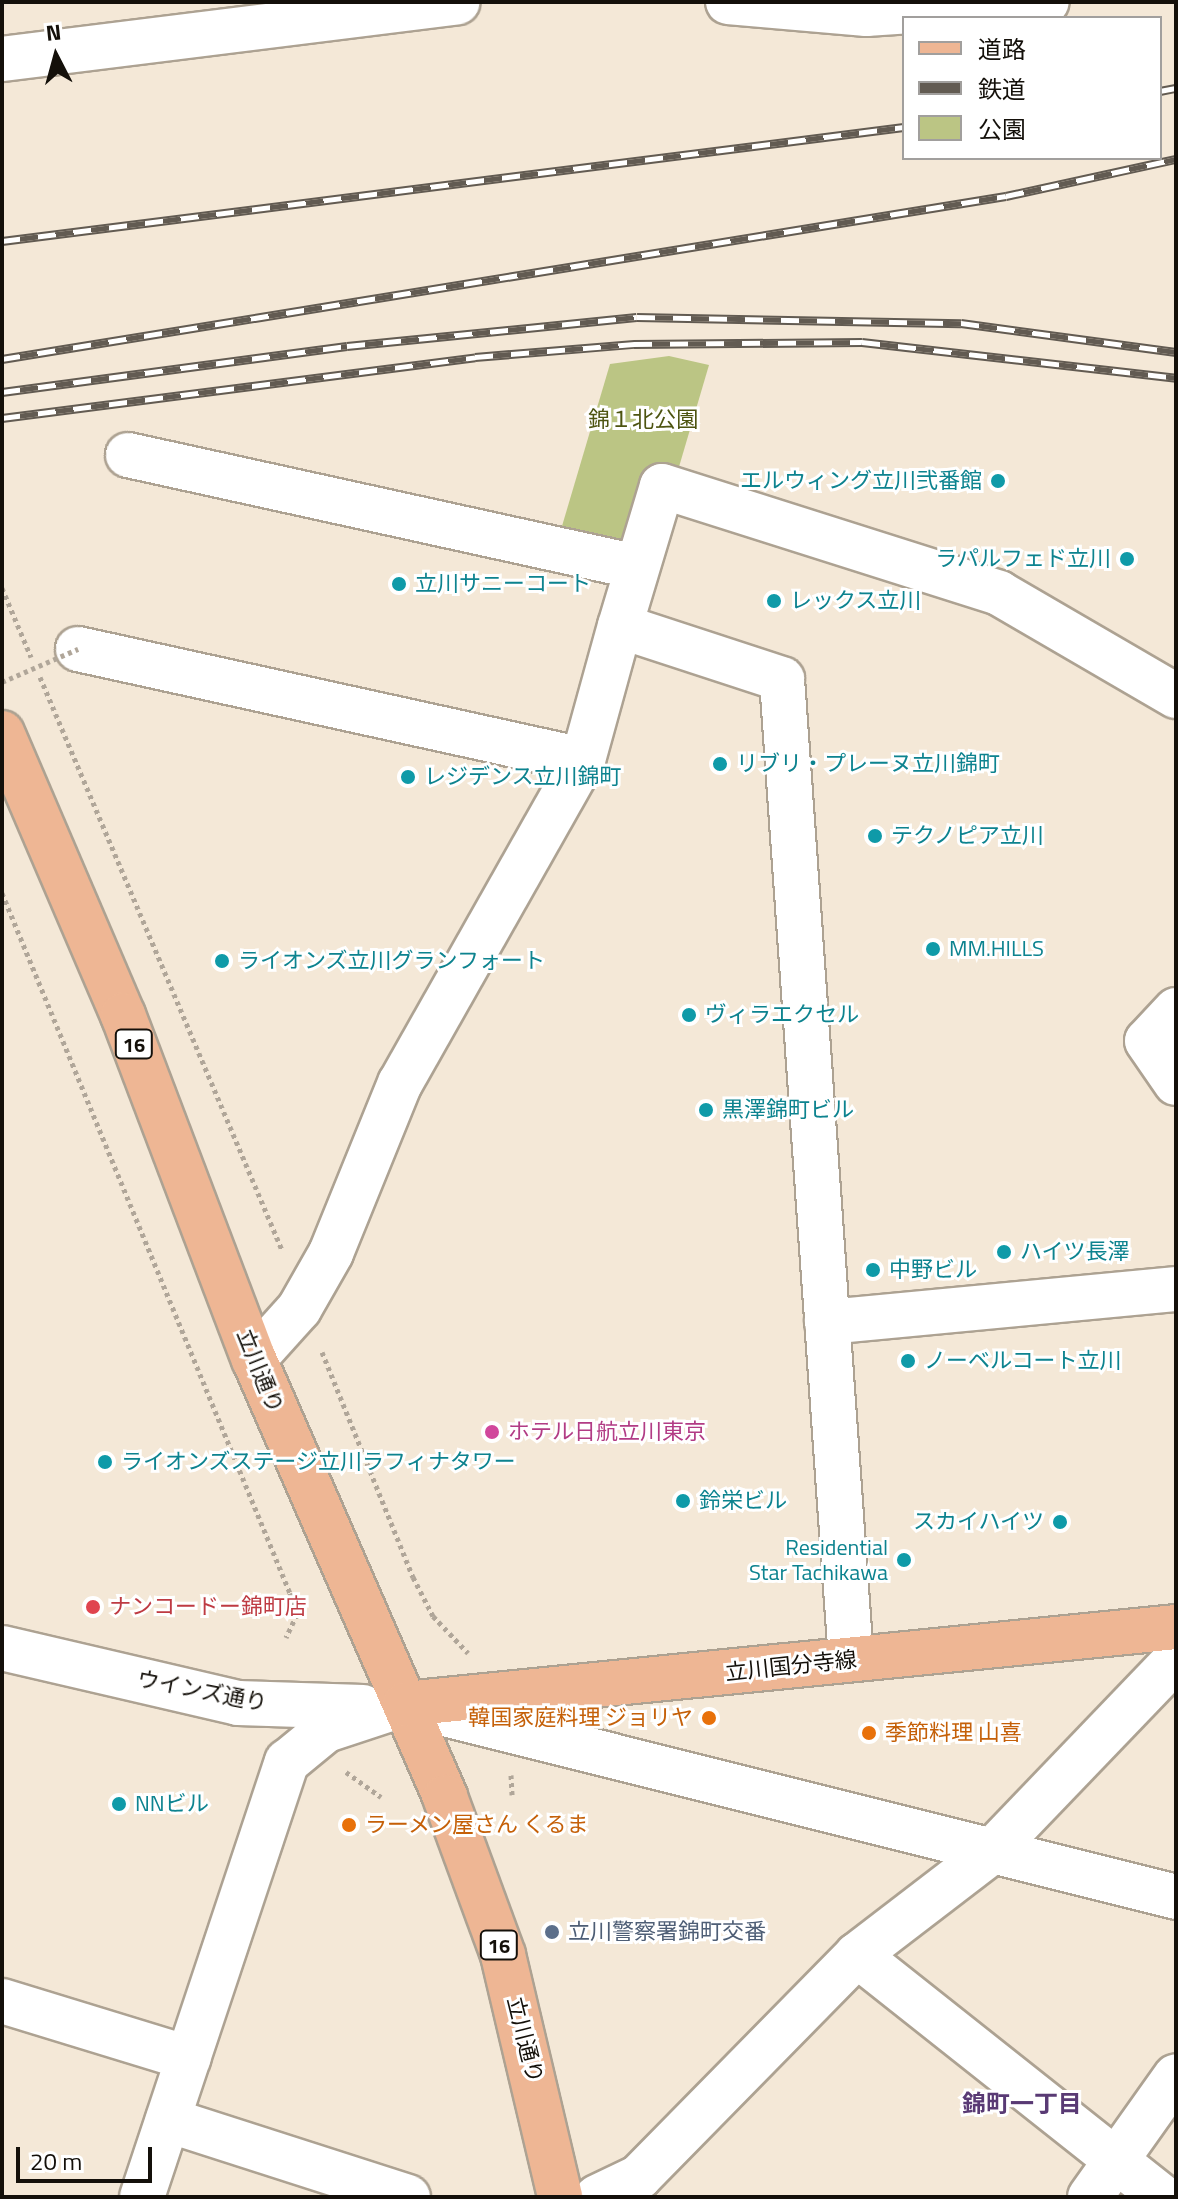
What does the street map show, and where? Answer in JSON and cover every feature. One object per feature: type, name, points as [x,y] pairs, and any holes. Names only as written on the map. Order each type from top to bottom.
[{"type":"main road","name":"立川通り","points":[[2,733],[123,1015],[254,1359],[405,1704],[503,1955],[560,2197]]},
{"type":"main road","name":"立川国分寺線","points":[[405,1704],[1176,1627]]},
{"type":"street","points":[[2,59],[457,2]]},
{"type":"street","points":[[728,2],[866,14],[1047,2]]},
{"type":"street","points":[[128,455],[637,567]]},
{"type":"street","points":[[254,1359],[318,1276],[400,1083],[583,760],[662,486],[999,593],[1171,681]]},
{"type":"street","points":[[620,626],[782,679],[851,1659]]},
{"type":"street","points":[[78,649],[583,760]]},
{"type":"street","points":[[1176,1010],[1147,1041],[1176,1083]]},
{"type":"street","points":[[827,1322],[1176,1289]]},
{"type":"street","name":"ウインズ通り","points":[[2,1648],[238,1703],[318,1709],[405,1704]]},
{"type":"street","points":[[597,2197],[639,2177],[857,1955],[991,1852],[1176,1659]]},
{"type":"street","points":[[142,2197],[287,1762],[326,1730],[405,1704],[1176,1897]]},
{"type":"street","points":[[857,1955],[1162,2197]]},
{"type":"street","points":[[2,2001],[189,2058]]},
{"type":"street","points":[[1090,2197],[1176,2076]]},
{"type":"street","points":[[168,2120],[408,2197]]},
{"type":"path","points":[[2,588],[282,1251],[318,1276]]},
{"type":"path","points":[[2,682],[78,649]]},
{"type":"path","points":[[2,893],[290,1593],[297,1614],[286,1638]]},
{"type":"path","points":[[317,1340],[413,1577],[433,1616],[474,1658]]},
{"type":"path","points":[[339,1767],[381,1797]]},
{"type":"green space","name":"錦１北公園","points":[[669,356],[709,365],[676,477],[631,561],[557,543],[610,364]]},
{"type":"railway","points":[[1162,91],[1176,88]]},
{"type":"railway","points":[[2,241],[902,127]]},
{"type":"railway","points":[[2,359],[1006,196],[1176,159]]},
{"type":"railway","points":[[2,392],[347,346],[637,317],[961,323],[1176,352]]},
{"type":"railway","points":[[2,418],[475,357],[634,344],[862,342],[1176,378]]},
{"type":"place","name":"エルウィング立川弐番館","points":[[998,481]]},
{"type":"place","name":"ラパルフェド立川","points":[[1127,559]]},
{"type":"place","name":"立川サニーコート","points":[[399,584]]},
{"type":"place","name":"レックス立川","points":[[774,601]]},
{"type":"place","name":"リブリ・プレーヌ立川錦町","points":[[720,764]]},
{"type":"place","name":"レジデンス立川錦町","points":[[408,777]]},
{"type":"place","name":"テクノピア立川","points":[[875,836]]},
{"type":"place","name":"MM.HILLS","points":[[933,949]]},
{"type":"place","name":"ライオンズ立川グランフォート","points":[[222,961]]},
{"type":"place","name":"ヴィラエクセル","points":[[689,1015]]},
{"type":"place","name":"黒澤錦町ビル","points":[[706,1110]]},
{"type":"place","name":"ハイツ長澤","points":[[1004,1252]]},
{"type":"place","name":"中野ビル","points":[[873,1270]]},
{"type":"place","name":"ノーベルコート立川","points":[[908,1361]]},
{"type":"place","name":"ホテル日航立川東京","points":[[492,1432]]},
{"type":"place","name":"ライオンズステージ立川ラフィナタワー","points":[[105,1462]]},
{"type":"place","name":"鈴栄ビル","points":[[683,1501]]},
{"type":"place","name":"スカイハイツ","points":[[1060,1522]]},
{"type":"place","name":"Residential Star Tachikawa","points":[[904,1560]]},
{"type":"place","name":"ナンコードー錦町店","points":[[93,1607]]},
{"type":"place","name":"韓国家庭料理 ジョリヤ","points":[[709,1718]]},
{"type":"place","name":"季節料理 山喜","points":[[869,1733]]},
{"type":"place","name":"NNビル","points":[[119,1804]]},
{"type":"place","name":"ラーメン屋さん くるま","points":[[349,1825]]},
{"type":"place","name":"立川警察署錦町交番","points":[[552,1932]]},
{"type":"district","name":"錦町一丁目","points":[[1022,2104]]}]
